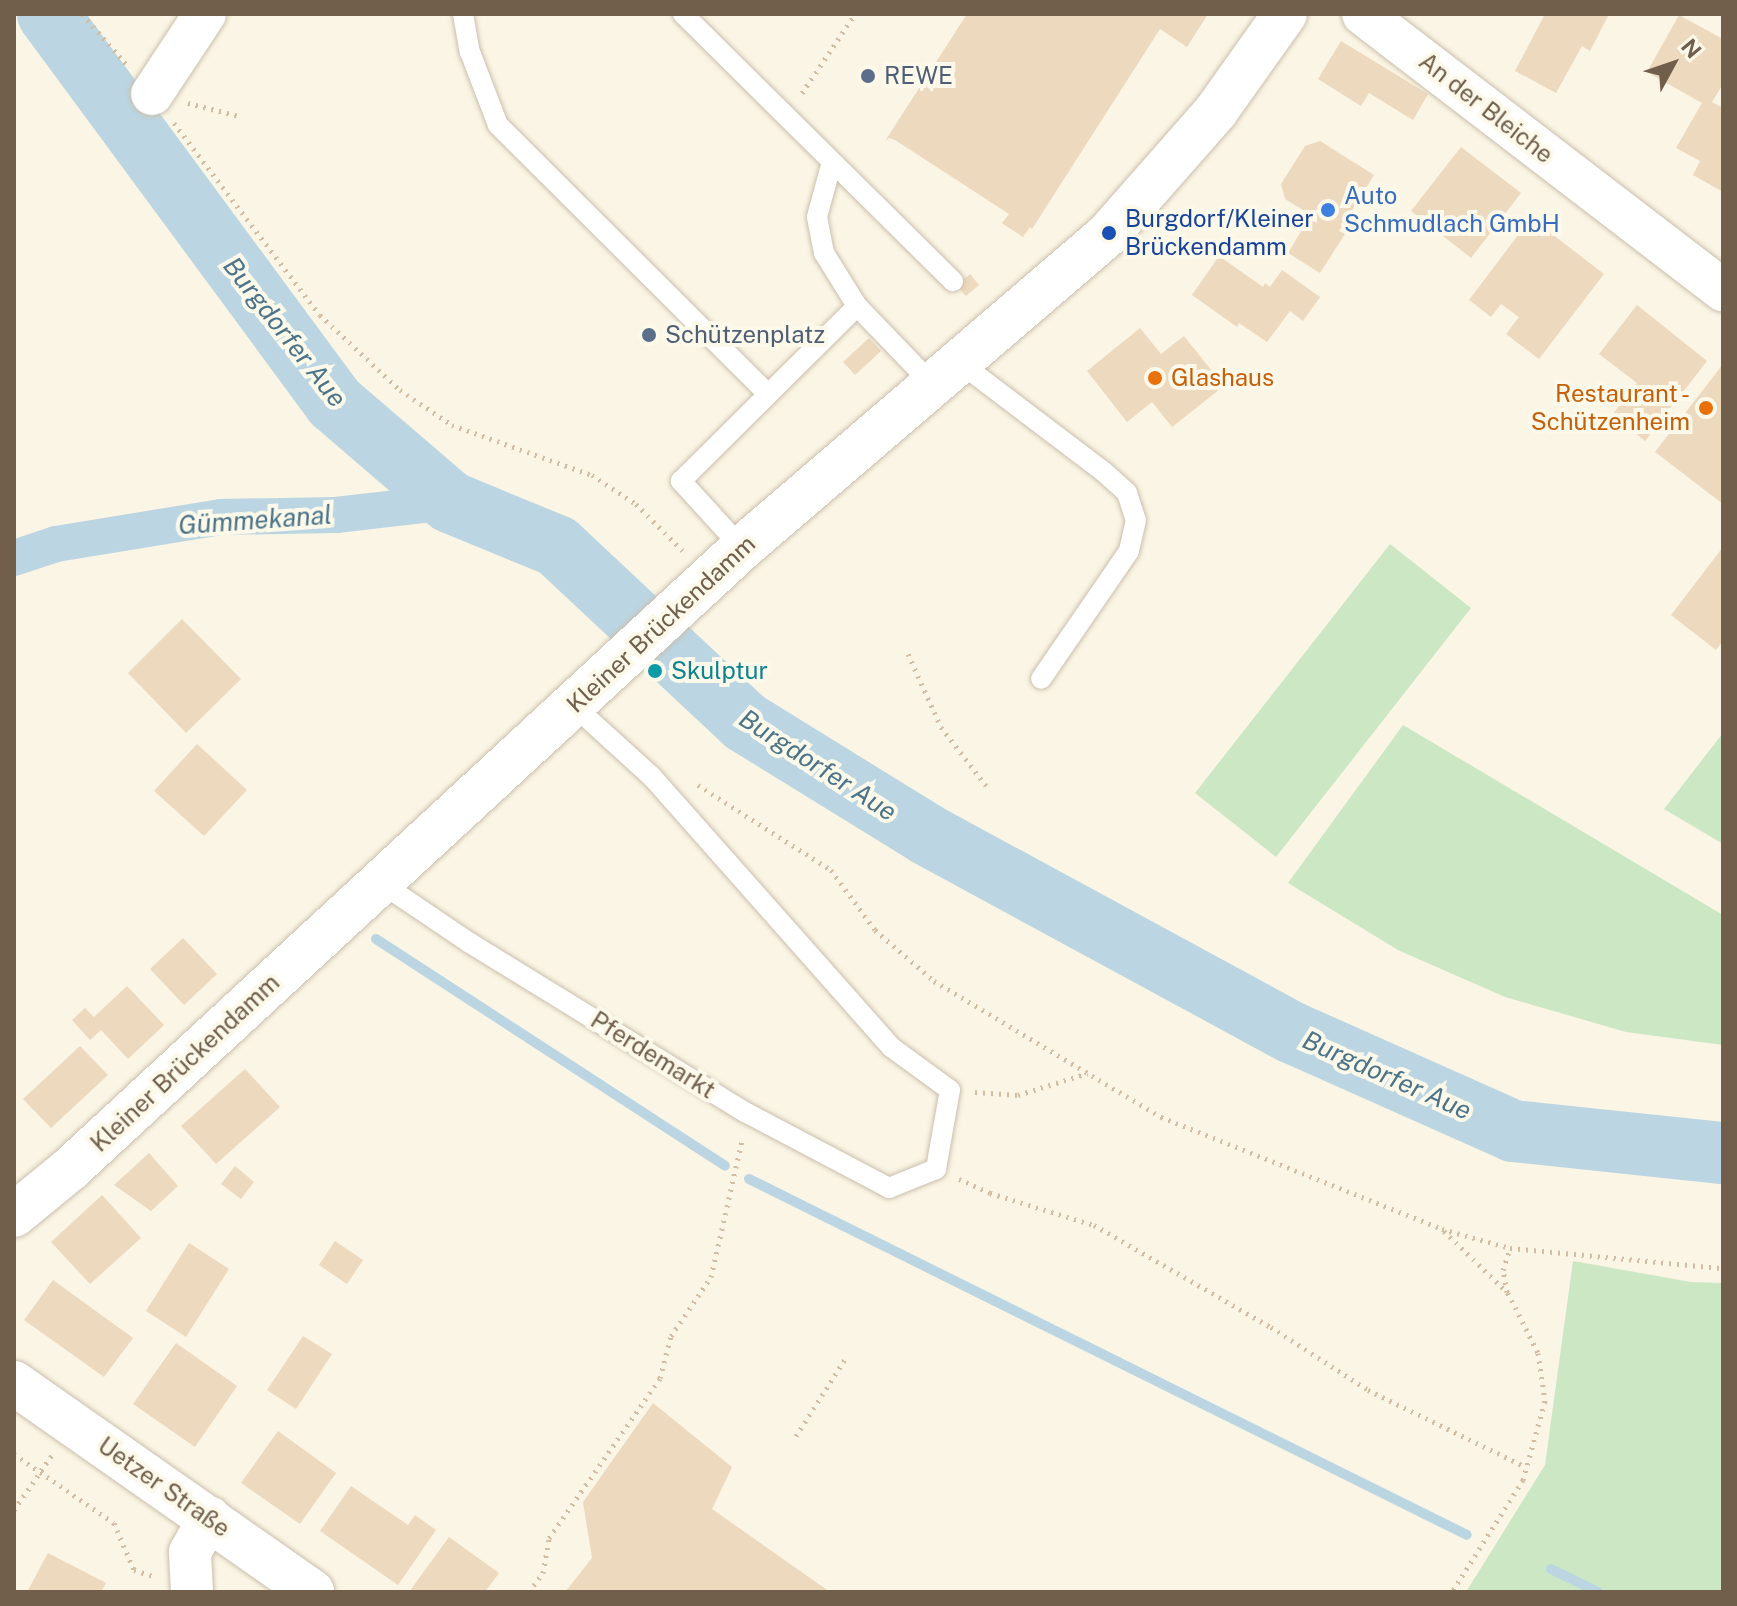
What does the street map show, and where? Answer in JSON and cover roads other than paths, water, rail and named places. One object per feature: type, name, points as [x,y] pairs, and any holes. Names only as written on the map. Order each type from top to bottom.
[{"type":"main road","name":"Kleiner Brückendamm","points":[[14,1215],[69,1170],[742,548],[1109,233],[1216,111],[1285,14]]},
{"type":"main road","name":"Uetzer Straße","points":[[14,1383],[210,1517],[312,1592]]},
{"type":"street","points":[[152,94],[205,14]]},
{"type":"street","name":"An der Bleiche","points":[[1363,14],[1723,290]]},
{"type":"street","points":[[192,1590],[190,1552],[210,1517]]},
{"type":"lane","points":[[463,14],[470,52],[498,125],[768,394]]},
{"type":"lane","points":[[683,14],[953,281]]},
{"type":"lane","points":[[832,162],[817,217],[824,253],[857,306],[946,374],[1104,472],[1127,493],[1136,520],[1129,551],[1041,679]]},
{"type":"lane","points":[[742,548],[681,481],[857,306]]},
{"type":"lane","name":"Pferdemarkt","points":[[381,883],[470,943],[745,1112],[889,1188],[936,1169],[950,1090],[891,1047],[650,775],[573,705]]},
{"type":"waterway","name":"Burgdorfer Aue","points":[[48,14],[335,403],[450,502],[557,546],[745,722],[926,834],[1293,1033],[1513,1131],[1723,1153]]},
{"type":"waterway","name":"Gümmekanal","points":[[14,558],[56,544],[220,517],[336,515],[450,502]]},
{"type":"waterway","points":[[376,939],[725,1166]]},
{"type":"waterway","points":[[749,1179],[1467,1535]]},
{"type":"waterway","points":[[1551,1569],[1598,1592]]},
{"type":"place","name":"REWE","points":[[868,76]]},
{"type":"place","name":"Auto Schmudlach GmbH","points":[[1328,210]]},
{"type":"place","name":"Burgdorf/Kleiner Brückendamm","points":[[1109,233]]},
{"type":"place","name":"Schützenplatz","points":[[649,335]]},
{"type":"place","name":"Glashaus","points":[[1155,378]]},
{"type":"place","name":"Restaurant - Schützenheim","points":[[1706,408]]},
{"type":"place","name":"Skulptur","points":[[655,671]]}]
